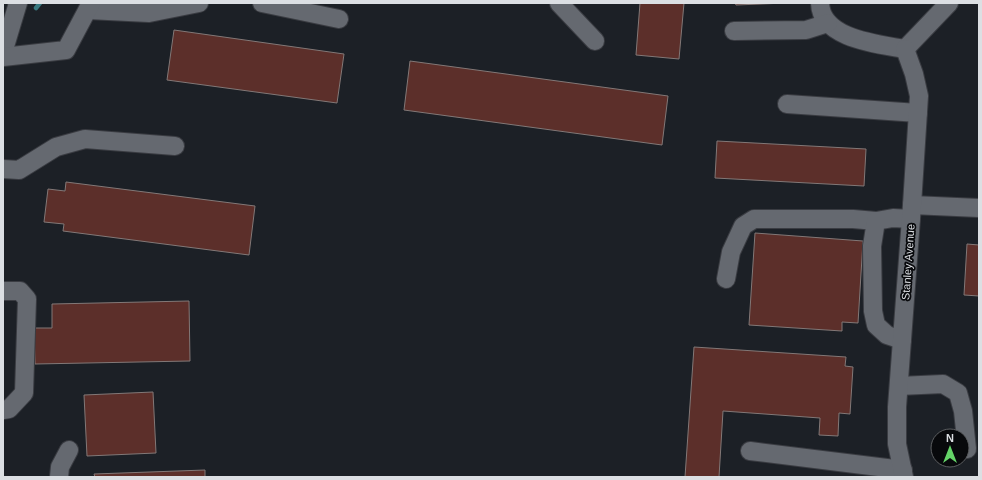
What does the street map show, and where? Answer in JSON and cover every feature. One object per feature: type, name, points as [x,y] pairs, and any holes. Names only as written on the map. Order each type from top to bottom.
[{"type":"street","points":[[3,53],[18,3]]},
{"type":"street","points":[[3,57],[66,50],[90,6],[149,13],[199,3]]},
{"type":"street","points":[[262,3],[339,19]]},
{"type":"street","points":[[559,3],[595,41]]},
{"type":"street","points":[[820,3],[820,10],[828,23],[843,34],[863,42],[905,49],[949,3]]},
{"type":"street","points":[[734,31],[806,30],[828,23]]},
{"type":"street","name":"Stanley Avenue","points":[[903,474],[897,444],[897,407],[912,212],[919,96],[914,74],[905,49]]},
{"type":"street","points":[[787,104],[918,113]]},
{"type":"street","points":[[3,170],[19,170],[56,147],[85,139],[175,146]]},
{"type":"street","points":[[726,279],[731,252],[743,226],[754,219],[852,219],[876,221],[893,218],[912,212],[979,208]]},
{"type":"street","points":[[876,221],[872,246],[873,311],[876,325],[887,335],[902,340]]},
{"type":"street","points":[[3,292],[20,292],[28,299],[24,393],[10,409],[3,410]]},
{"type":"street","points":[[899,386],[942,384],[958,393],[963,411],[965,428]]},
{"type":"street","points":[[58,477],[60,467],[69,450]]},
{"type":"street","points":[[750,451],[903,474]]},
{"type":"building","points":[[640,3],[684,3],[679,59],[636,55]]},
{"type":"building","points":[[735,3],[786,3],[736,5]]},
{"type":"building","points":[[174,30],[344,54],[337,103],[167,80]]},
{"type":"building","points":[[410,61],[668,96],[662,145],[404,110]]},
{"type":"building","points":[[717,141],[866,149],[864,186],[715,178]]},
{"type":"building","points":[[66,182],[255,206],[249,255],[63,231],[64,224],[44,222],[48,189],[65,191]]},
{"type":"building","points":[[755,233],[863,241],[858,323],[842,322],[842,331],[749,325]]},
{"type":"building","points":[[967,244],[979,245],[979,296],[964,295]]},
{"type":"building","points":[[189,301],[190,361],[35,364],[34,328],[52,328],[52,304]]},
{"type":"building","points":[[694,347],[846,357],[845,366],[853,367],[850,414],[839,413],[838,436],[819,435],[820,418],[723,411],[719,477],[685,477]]},
{"type":"building","points":[[153,392],[156,453],[87,456],[84,395]]},
{"type":"building","points":[[205,470],[205,477],[95,477],[94,474]]},
{"type":"waterway","points":[[36,8],[40,3]]}]
